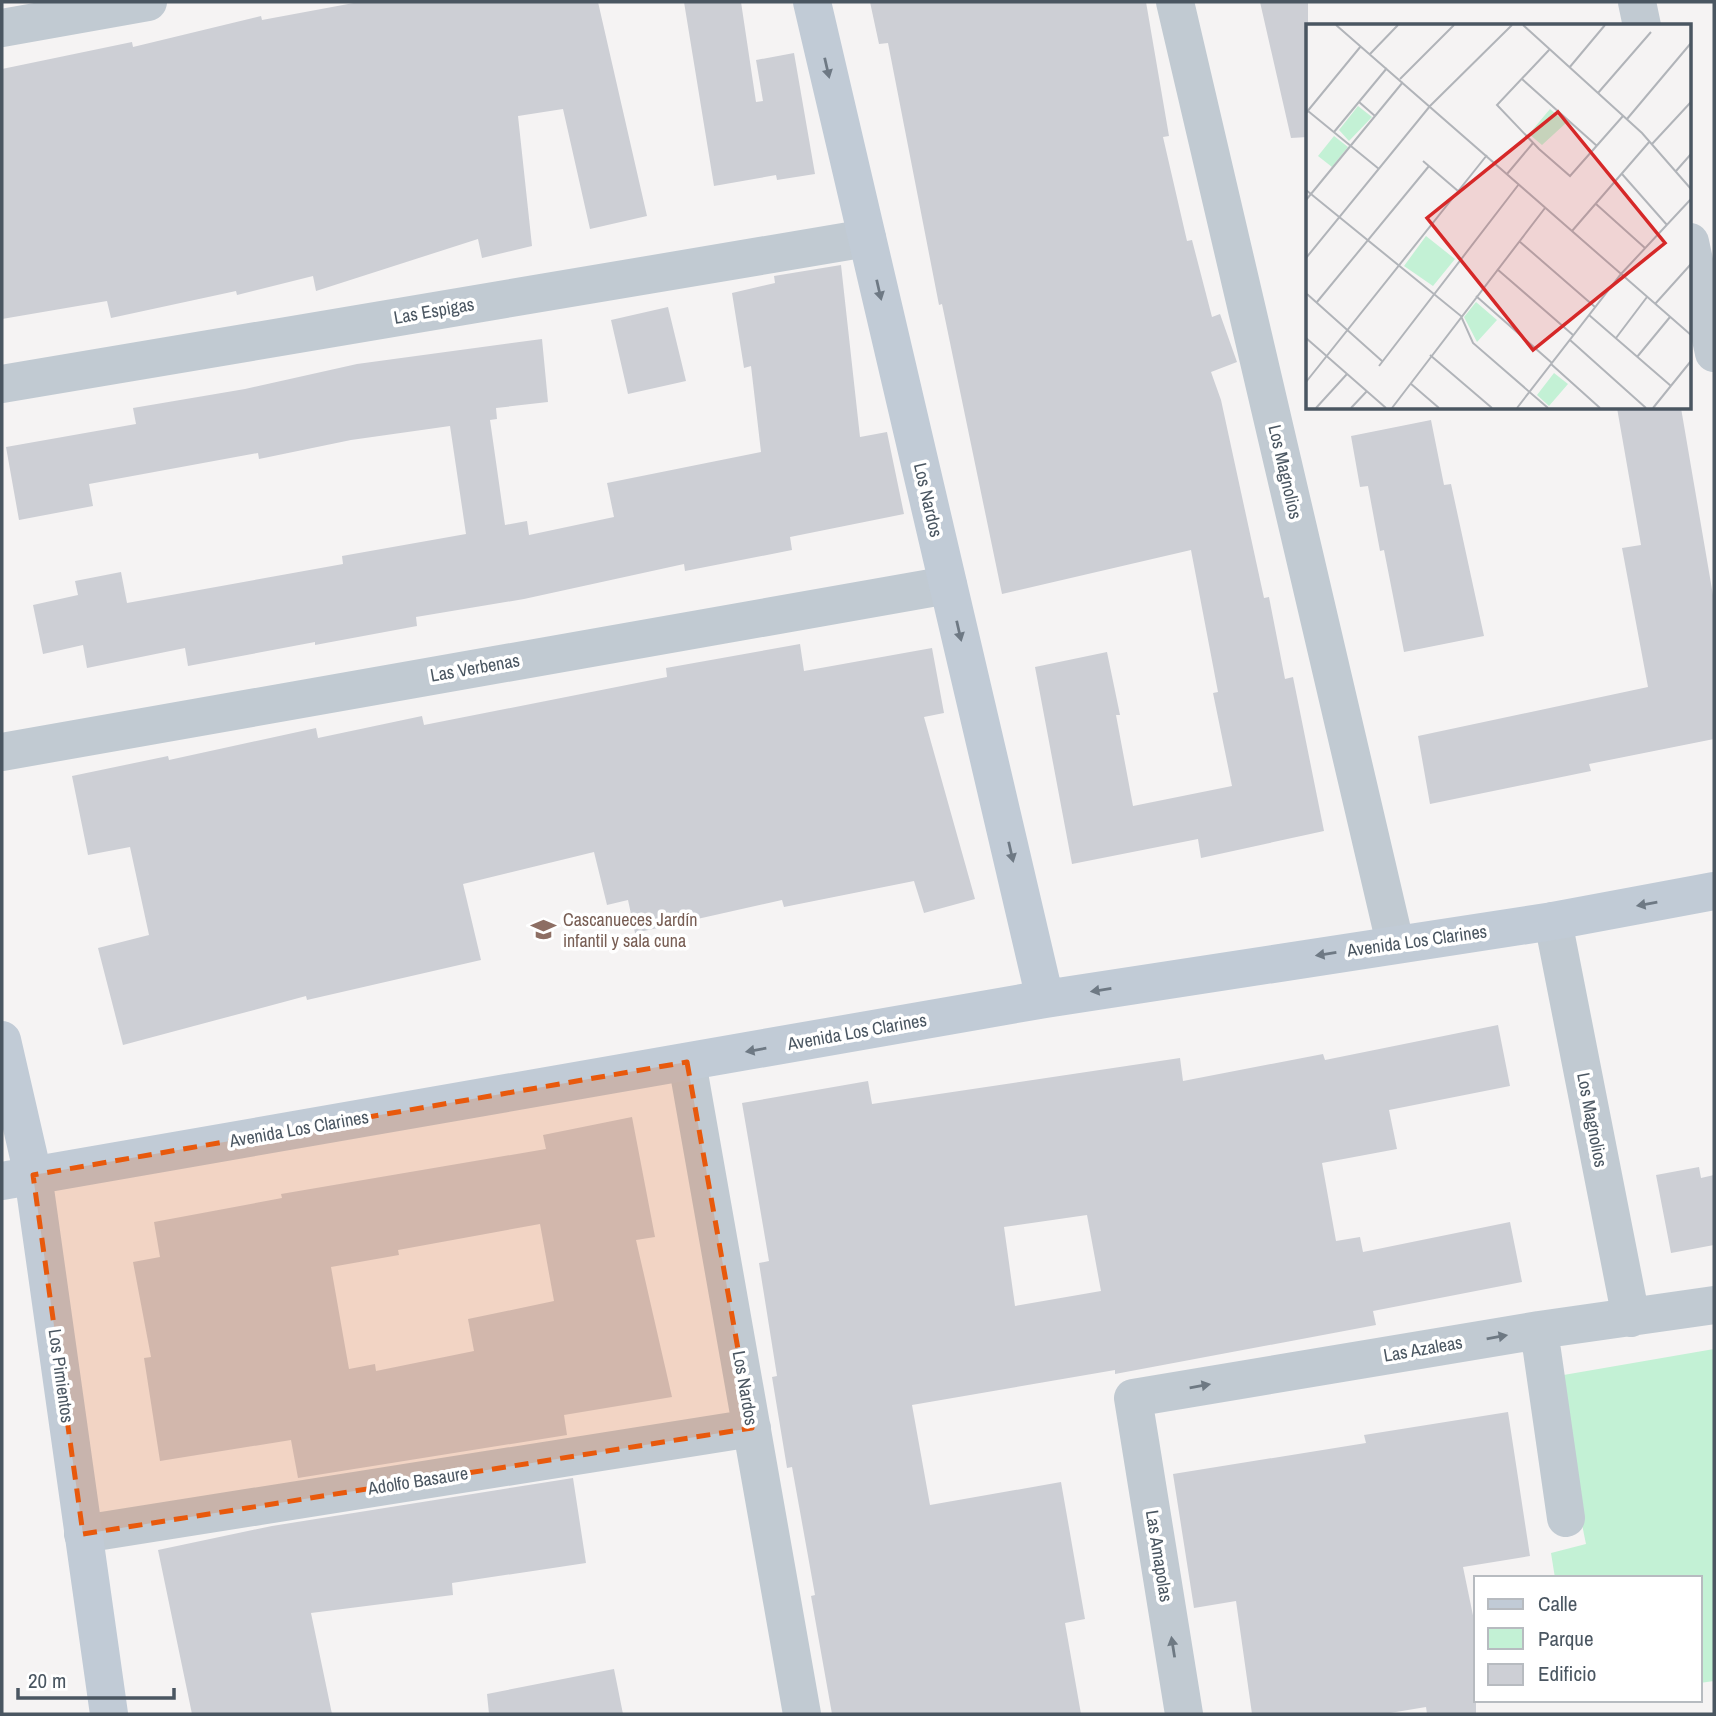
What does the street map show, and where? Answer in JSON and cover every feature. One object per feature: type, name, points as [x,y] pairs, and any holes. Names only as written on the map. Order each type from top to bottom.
[{"type":"main road","name":"Los Nardos","points":[[812,2],[1045,999]]},
{"type":"main road","name":"Avenida Los Clarines","points":[[18,1178],[1045,999],[1395,943],[1553,921],[1714,891]]},
{"type":"main road","name":"Los Pimientos","points":[[2,1040],[18,1178],[83,1534],[109,1714]]},
{"type":"street","points":[[2,28],[148,2]]},
{"type":"street","name":"Los Magnolios","points":[[1175,2],[1395,943]]},
{"type":"street","points":[[1637,2],[1642,24]]},
{"type":"street","name":"Las Espigas","points":[[2,384],[867,238]]},
{"type":"street","points":[[1692,251],[1714,353]]},
{"type":"street","name":"Las Verbenas","points":[[2,752],[948,585]]},
{"type":"street","name":"Los Magnolios","points":[[1553,921],[1631,1318]]},
{"type":"street","name":"Los Nardos","points":[[687,1062],[802,1714]]},
{"type":"street","name":"Las Azaleas","points":[[1133,1398],[1539,1330],[1714,1305]]},
{"type":"street","points":[[1539,1330],[1566,1518]]},
{"type":"street","name":"Las Amapolas","points":[[1133,1398],[1184,1714]]},
{"type":"street","name":"Adolfo Basaure","points":[[83,1534],[752,1428]]},
{"type":"highlighted area","points":[[687,1062],[752,1428],[83,1534],[33,1175]]},
{"type":"green space","points":[[1714,1349],[1714,1681],[1702,1683],[1702,1576],[1555,1576],[1551,1553],[1586,1544],[1552,1377]]},
{"type":"building","points":[[359,2],[598,2],[647,216],[590,229],[563,109],[518,116],[532,246],[482,258],[478,239],[316,291],[313,276],[237,295],[236,291],[111,318],[107,301],[2,319],[2,69],[132,42],[133,47],[261,16],[262,20]]},
{"type":"building","points":[[684,2],[741,2],[756,102],[763,101],[756,60],[794,53],[815,174],[777,180],[776,175],[714,186]]},
{"type":"building","points":[[870,2],[1146,2],[1169,136],[1163,137],[1187,241],[1192,240],[1212,317],[1220,314],[1237,362],[1211,372],[1221,400],[1264,598],[1269,597],[1285,679],[1293,677],[1324,831],[1201,858],[1198,839],[1072,864],[1035,667],[1107,652],[1120,715],[1116,715],[1133,806],[1232,786],[1213,693],[1218,692],[1191,550],[1002,594],[942,304],[939,305],[888,43],[879,44]]},
{"type":"building","points":[[1260,2],[1308,2],[1306,137],[1291,138]]},
{"type":"building","points":[[841,265],[860,437],[887,432],[904,514],[790,537],[792,550],[685,571],[684,564],[524,599],[416,617],[417,626],[188,666],[185,648],[87,668],[83,645],[43,654],[33,605],[78,595],[75,581],[121,572],[127,603],[343,564],[342,556],[466,534],[450,426],[351,440],[259,459],[258,453],[89,484],[93,506],[19,520],[6,447],[136,424],[133,408],[245,389],[357,364],[542,339],[548,402],[496,408],[497,419],[490,420],[505,525],[527,521],[529,535],[614,517],[607,483],[761,452],[751,366],[744,368],[732,293],[775,283],[774,276]]},
{"type":"building","points":[[668,307],[686,381],[628,394],[611,320]]},
{"type":"building","points":[[1617,410],[1681,410],[1714,601],[1714,739],[1589,764],[1591,771],[1430,804],[1418,736],[1648,687],[1622,548],[1641,545]]},
{"type":"building","points":[[1431,420],[1444,485],[1451,484],[1484,636],[1404,652],[1384,550],[1380,551],[1368,486],[1360,487],[1351,436]]},
{"type":"building","points":[[800,644],[804,671],[932,648],[944,713],[924,717],[975,899],[924,913],[914,881],[784,907],[782,900],[635,933],[628,900],[607,905],[594,852],[463,884],[481,960],[307,1000],[306,996],[123,1045],[98,948],[149,935],[130,847],[88,855],[72,776],[168,756],[169,760],[316,728],[318,738],[422,716],[424,725],[667,677],[666,668]]},
{"type":"building","points":[[1498,1025],[1510,1086],[1389,1110],[1397,1149],[1322,1163],[1336,1241],[1360,1237],[1363,1252],[1510,1222],[1522,1282],[1373,1311],[1376,1325],[1115,1374],[1115,1370],[912,1405],[930,1505],[1061,1482],[1085,1619],[1065,1623],[1081,1714],[832,1714],[811,1596],[815,1595],[792,1467],[787,1468],[772,1377],[777,1376],[759,1263],[769,1261],[742,1103],[868,1081],[872,1104],[1180,1058],[1183,1081],[1323,1054],[1325,1060]],"holes":[[[1087,1215],[1101,1291],[1015,1306],[1004,1227]]]},
{"type":"building","points":[[632,1117],[655,1237],[636,1240],[672,1397],[564,1415],[567,1435],[298,1478],[291,1440],[160,1461],[144,1358],[151,1357],[133,1262],[160,1257],[154,1222],[282,1198],[281,1194],[546,1149],[543,1135]],"holes":[[[540,1224],[554,1301],[468,1319],[474,1351],[376,1371],[375,1364],[349,1369],[331,1267],[399,1255],[398,1250]]]},
{"type":"building","points":[[1699,1167],[1701,1178],[1714,1175],[1714,1245],[1671,1253],[1656,1175]]},
{"type":"building","points":[[1508,1412],[1530,1556],[1463,1567],[1474,1620],[1476,1714],[1427,1714],[1426,1707],[1384,1714],[1252,1714],[1236,1601],[1194,1608],[1173,1474],[1366,1443],[1364,1435]]},
{"type":"building","points":[[573,1478],[586,1563],[452,1583],[453,1595],[311,1613],[332,1714],[192,1714],[158,1550],[272,1526]]},
{"type":"building","points":[[614,1669],[623,1714],[489,1714],[487,1694]]},
{"type":"place","name":"Cascanueces Jardín infantil y sala cuna","points":[[543,930]]}]
